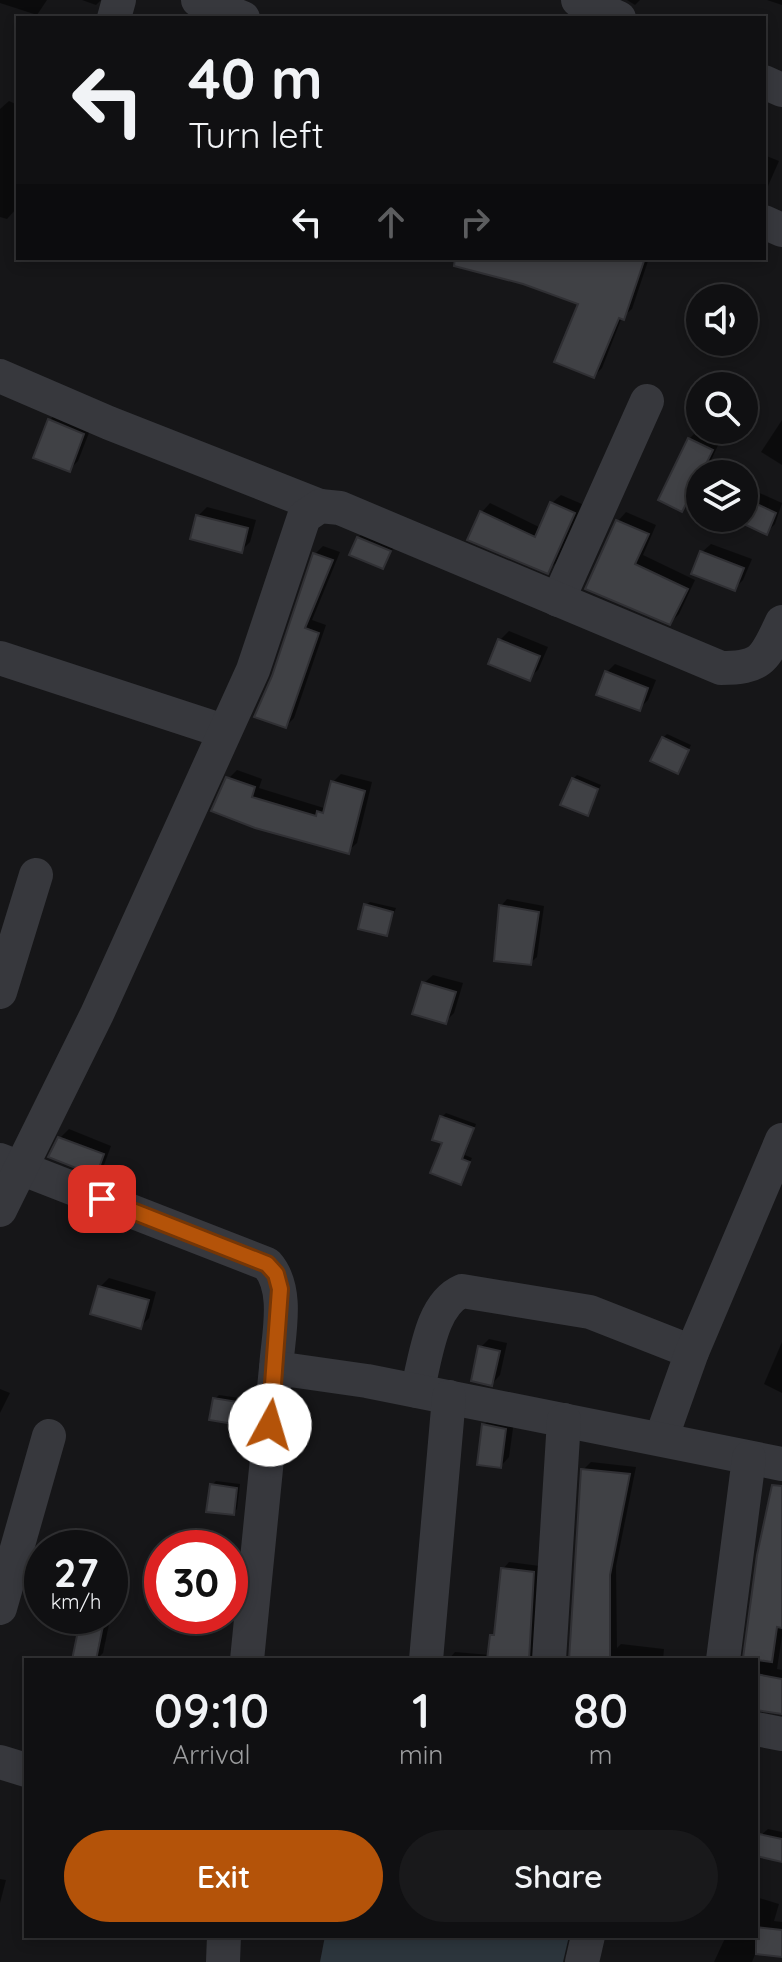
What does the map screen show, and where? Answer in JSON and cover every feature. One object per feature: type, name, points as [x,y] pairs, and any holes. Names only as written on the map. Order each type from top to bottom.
[{"type":"street","points":[[198,0],[238,16]]},
{"type":"street","points":[[578,0],[614,16]]},
{"type":"street","points":[[0,376],[320,506],[340,508],[721,668],[748,668],[766,655],[782,622]]},
{"type":"street","points":[[558,600],[647,401]]},
{"type":"street","points":[[0,1210],[10,1163],[54,1105],[253,670],[304,517],[320,506]]},
{"type":"street","points":[[0,658],[223,731]]},
{"type":"street","points":[[0,992],[36,875]]},
{"type":"street","points":[[661,1439],[692,1352],[782,1140]]},
{"type":"street","points":[[10,1163],[267,1264],[276,1274],[280,1289],[276,1368],[247,1658]]},
{"type":"street","points":[[426,1658],[433,1394],[440,1310],[448,1298],[462,1291],[590,1312],[692,1352]]},
{"type":"street","points":[[276,1368],[433,1394],[766,1461],[723,1658]]},
{"type":"street","points":[[549,1658],[564,1420]]},
{"type":"street","points":[[0,1608],[49,1436]]},
{"type":"street","points":[[758,1729],[782,1734]]},
{"type":"street","points":[[0,1762],[24,1769]]},
{"type":"street","points":[[223,1962],[224,1938]]},
{"type":"street","points":[[582,1962],[588,1938]]},
{"type":"shaded area","points":[[325,1938],[569,1938],[563,1962],[320,1962]]},
{"type":"building","points":[[455,260],[644,260],[624,320],[619,318],[594,378],[554,362],[578,304],[523,284],[454,266]]},
{"type":"building","points":[[48,419],[84,434],[70,472],[33,458]]},
{"type":"building","points":[[686,442],[713,450],[708,460],[686,460],[686,504],[682,512],[658,500]]},
{"type":"building","points":[[550,502],[575,513],[548,574],[467,540],[480,511],[535,537]]},
{"type":"building","points":[[758,505],[776,513],[767,535],[758,531]]},
{"type":"building","points":[[196,515],[248,528],[242,553],[190,539]]},
{"type":"building","points":[[616,520],[649,534],[635,564],[688,589],[670,625],[585,589]]},
{"type":"building","points":[[357,537],[391,551],[383,569],[349,555]]},
{"type":"building","points":[[700,551],[744,568],[735,591],[691,574]]},
{"type":"building","points":[[313,553],[333,560],[305,628],[319,633],[286,728],[254,717],[272,676]]},
{"type":"building","points":[[498,639],[540,656],[530,681],[488,664]]},
{"type":"building","points":[[605,671],[648,688],[640,711],[596,695]]},
{"type":"building","points":[[662,737],[689,750],[678,774],[650,761]]},
{"type":"building","points":[[226,777],[255,787],[252,797],[316,816],[317,811],[323,813],[331,781],[365,791],[349,854],[255,828],[211,811]]},
{"type":"building","points":[[572,778],[598,789],[588,816],[560,805]]},
{"type":"building","points":[[364,904],[393,912],[387,936],[358,929]]},
{"type":"building","points":[[499,905],[539,912],[531,965],[494,961]]},
{"type":"building","points":[[422,982],[456,992],[446,1024],[412,1014]]},
{"type":"building","points":[[440,1116],[474,1128],[462,1159],[470,1162],[461,1185],[430,1173],[442,1143],[432,1140]]},
{"type":"building","points":[[58,1137],[104,1154],[96,1176],[48,1157]]},
{"type":"building","points":[[98,1286],[149,1300],[141,1329],[90,1314]]},
{"type":"building","points":[[478,1346],[500,1351],[492,1386],[471,1381]]},
{"type":"building","points":[[213,1398],[244,1403],[240,1425],[209,1420]]},
{"type":"building","points":[[482,1424],[506,1429],[501,1468],[477,1465]]},
{"type":"building","points":[[581,1469],[630,1474],[610,1575],[610,1658],[569,1658]]},
{"type":"building","points":[[210,1484],[237,1488],[234,1515],[206,1512]]},
{"type":"building","points":[[772,1485],[782,1486],[782,1628],[777,1627],[772,1662],[743,1658],[757,1555]]},
{"type":"building","points":[[501,1568],[534,1572],[529,1658],[487,1658],[490,1635],[494,1635]]},
{"type":"building","points":[[77,1634],[101,1634],[96,1658],[72,1658]]},
{"type":"building","points":[[758,1674],[782,1679],[782,1714],[758,1710]]},
{"type":"building","points":[[759,1834],[782,1839],[782,1862],[758,1856]]},
{"type":"building","points":[[758,1927],[782,1930],[782,1957],[756,1954]]},
{"type":"route","points":[[102,1199],[267,1264],[276,1274],[280,1289],[270,1425]]}]
